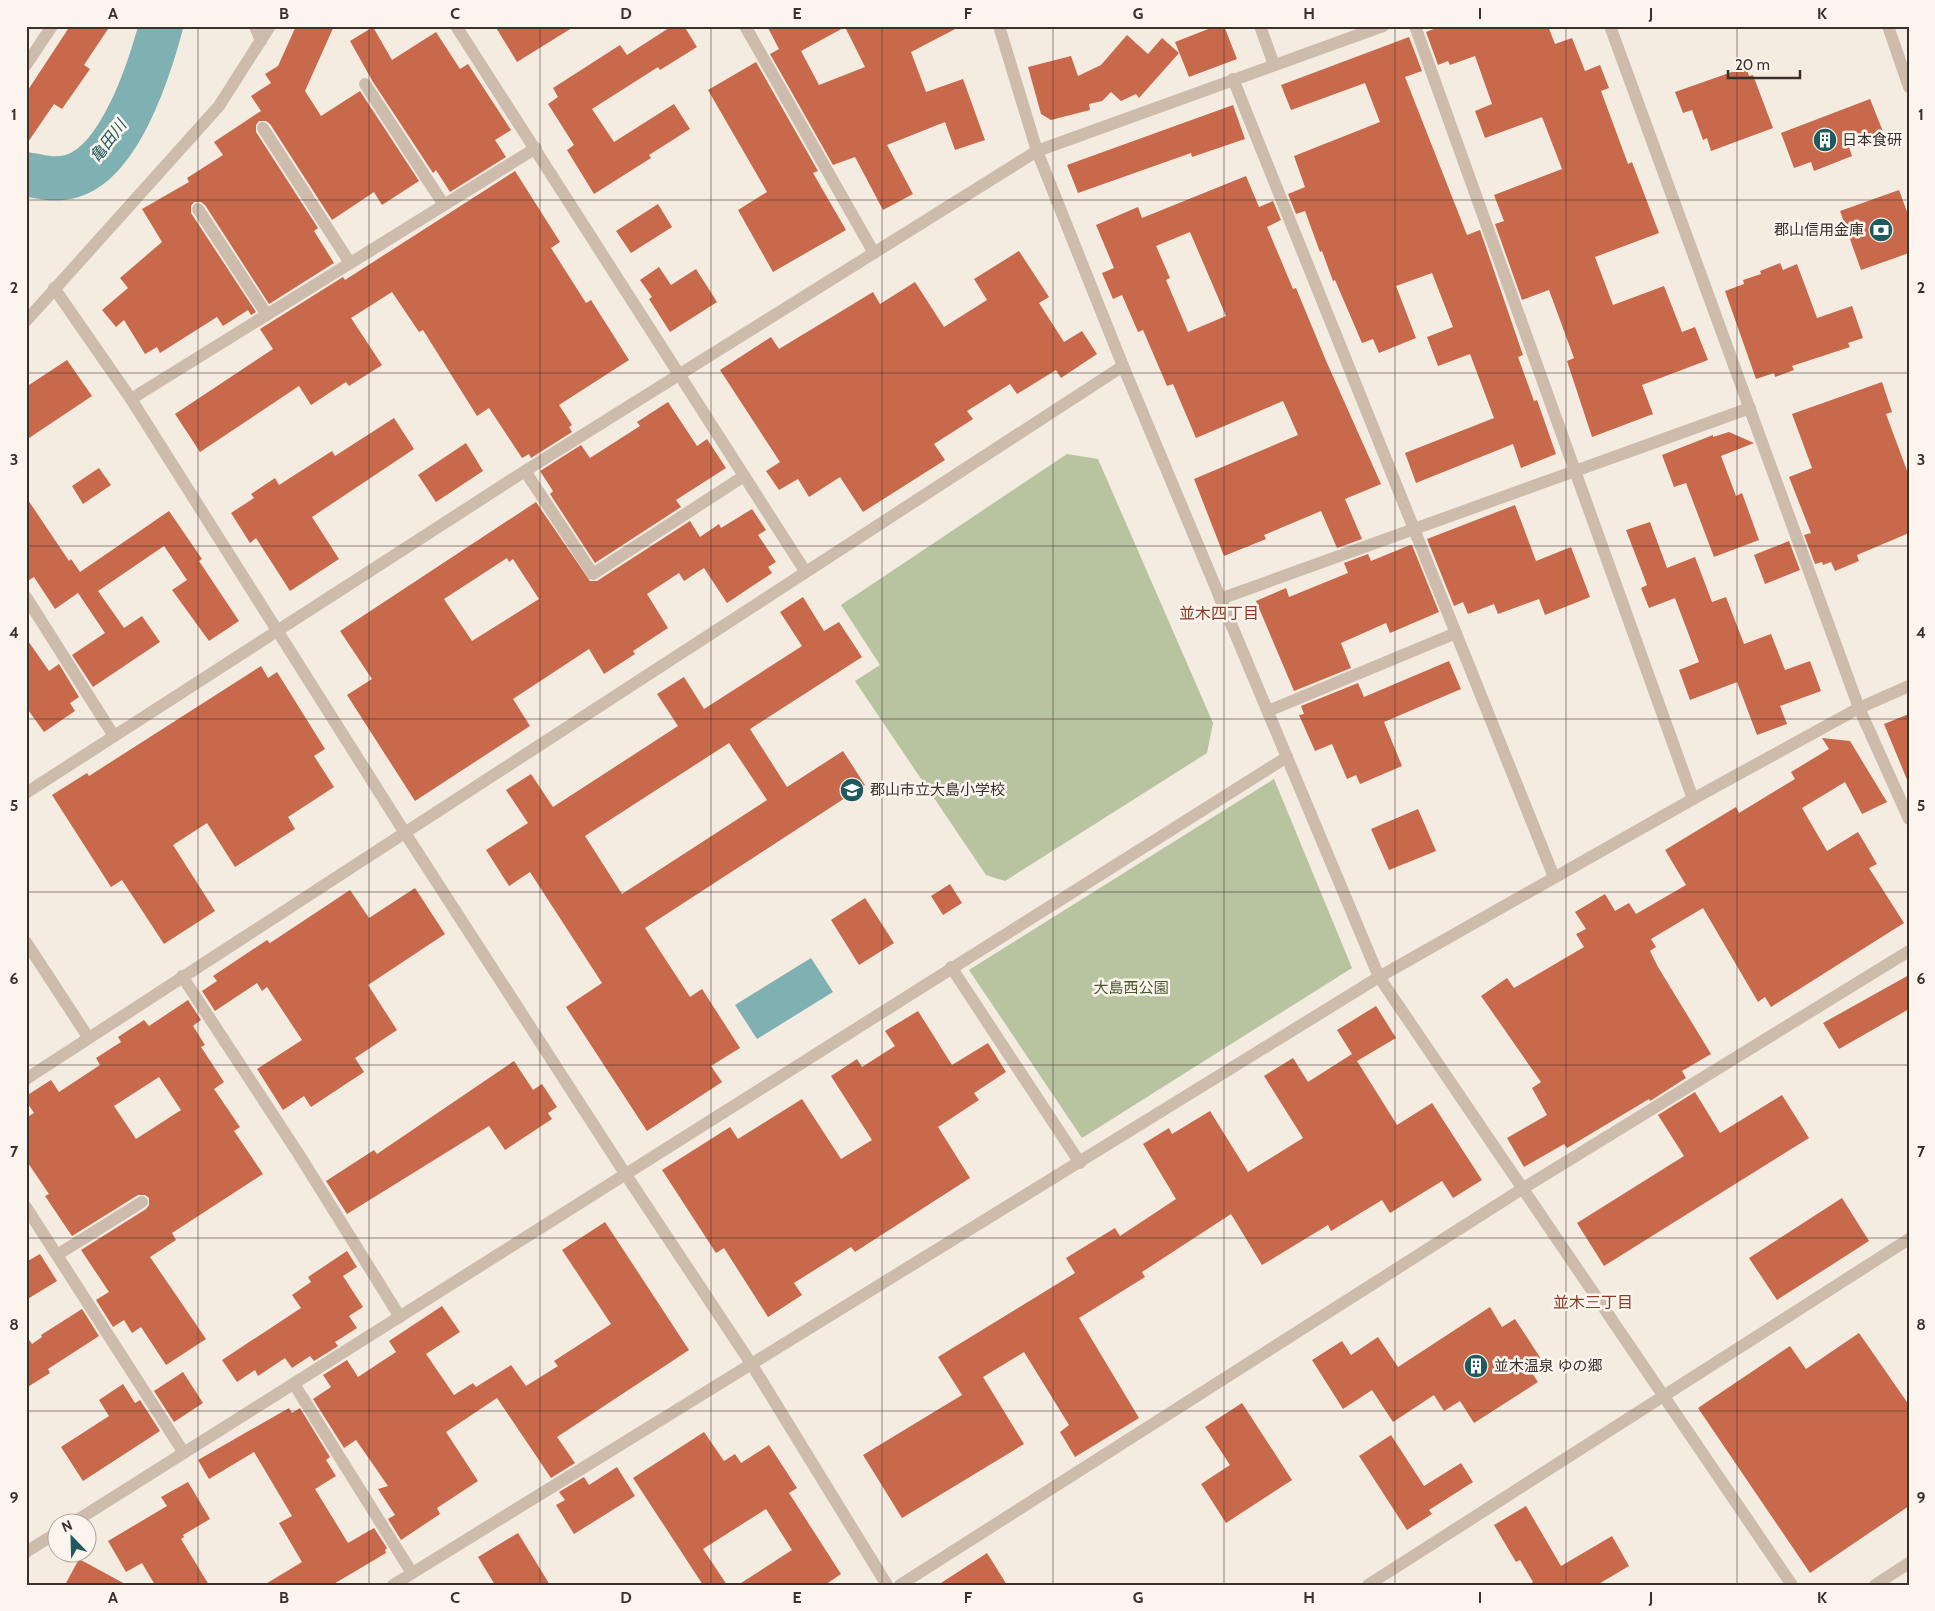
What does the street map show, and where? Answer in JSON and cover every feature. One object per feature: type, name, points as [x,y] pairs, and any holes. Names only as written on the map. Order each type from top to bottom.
[{"type":"street","points":[[26,66],[52,26]]},
{"type":"street","points":[[255,26],[261,41]]},
{"type":"street","points":[[26,321],[220,106],[270,26]]},
{"type":"street","points":[[456,26],[536,148],[805,571]]},
{"type":"street","points":[[999,26],[1037,151],[1123,366],[1379,977],[1792,1585]]},
{"type":"street","points":[[1260,26],[1274,65]]},
{"type":"street","points":[[26,793],[678,374],[1037,151],[1384,26]]},
{"type":"street","points":[[1415,26],[1693,799]]},
{"type":"street","points":[[1610,26],[1859,708],[1909,819]]},
{"type":"street","points":[[1888,26],[1909,87]]},
{"type":"street","points":[[746,27],[874,253]]},
{"type":"street","points":[[1233,79],[1554,876]]},
{"type":"street","points":[[365,84],[444,205]]},
{"type":"street","points":[[263,128],[350,263]]},
{"type":"street","points":[[131,399],[536,148]]},
{"type":"street","points":[[198,209],[266,315]]},
{"type":"street","points":[[54,288],[131,399],[405,833],[626,1175],[752,1365],[887,1585]]},
{"type":"street","points":[[26,1079],[1123,366]]},
{"type":"street","points":[[1220,599],[1750,408]]},
{"type":"street","points":[[525,472],[594,574],[744,476]]},
{"type":"street","points":[[26,597],[114,736]]},
{"type":"street","points":[[1268,711],[1456,633]]},
{"type":"street","points":[[393,1585],[1379,977],[1554,876],[1693,799],[1859,708],[1909,686]]},
{"type":"street","points":[[87,1514],[626,1175],[951,967],[1287,757]]},
{"type":"street","points":[[26,942],[88,1037]]},
{"type":"street","points":[[900,1585],[1522,1189],[1909,951]]},
{"type":"street","points":[[951,967],[1080,1163]]},
{"type":"street","points":[[182,976],[298,1153],[400,1317]]},
{"type":"street","points":[[57,1255],[142,1202]]},
{"type":"street","points":[[26,1207],[184,1453]]},
{"type":"street","points":[[1368,1585],[1909,1239]]},
{"type":"street","points":[[294,1384],[412,1573]]},
{"type":"street","points":[[26,1552],[48,1538]]},
{"type":"street","points":[[1874,1585],[1909,1563]]},
{"type":"green space","points":[[1067,454],[1098,459],[1213,723],[1207,753],[1005,881],[986,875],[855,681],[880,665],[841,605]]},
{"type":"green space","name":"大島西公園","points":[[1274,779],[1352,968],[1082,1138],[969,970]]},
{"type":"water","points":[[811,958],[833,992],[757,1039],[735,1005]]},
{"type":"building","points":[[70,26],[110,26],[84,65],[90,69],[62,109],[54,104],[26,145],[26,93]]},
{"type":"building","points":[[296,26],[334,26],[305,91],[321,116],[360,91],[419,181],[382,205],[374,192],[332,220],[270,124],[266,121],[259,121],[256,125],[256,132],[318,228],[314,231],[334,263],[269,304],[205,205],[201,202],[194,202],[191,206],[191,213],[256,312],[251,315],[248,310],[223,326],[217,317],[160,353],[157,347],[145,354],[124,320],[116,327],[102,310],[128,288],[120,278],[162,242],[142,209],[189,182],[187,178],[223,155],[214,142],[261,111],[251,96],[271,83],[265,74],[278,66]]},
{"type":"building","points":[[495,26],[575,26],[517,62]]},
{"type":"building","points":[[672,26],[684,26],[697,47],[660,70],[658,67],[592,109],[614,142],[674,104],[690,129],[649,155],[651,158],[594,194],[567,150],[574,145],[548,104],[558,97],[553,88],[620,45],[627,55]]},
{"type":"building","points":[[767,26],[961,26],[911,52],[926,92],[963,79],[985,140],[955,150],[945,122],[887,145],[913,194],[883,210],[855,157],[833,165],[770,54],[779,49]],"holes":[[[845,27],[865,67],[819,85],[801,51]]]},
{"type":"building","points":[[1216,26],[1224,26],[1237,59],[1189,77],[1175,42]]},
{"type":"building","points":[[1441,26],[1548,26],[1555,44],[1572,38],[1585,71],[1600,65],[1609,88],[1601,91],[1628,164],[1632,162],[1659,233],[1595,257],[1613,305],[1664,286],[1682,332],[1695,327],[1708,360],[1642,385],[1653,414],[1592,437],[1567,361],[1574,358],[1549,290],[1522,300],[1495,224],[1504,221],[1494,195],[1562,169],[1542,117],[1485,138],[1475,111],[1492,104],[1475,56],[1450,65],[1448,61],[1438,65],[1426,32]]},
{"type":"building","points":[[373,27],[392,60],[436,32],[460,69],[468,64],[511,130],[495,140],[506,157],[450,192],[436,170],[433,173],[373,82],[350,41]]},
{"type":"building","points":[[1127,35],[1148,54],[1162,38],[1179,53],[1139,98],[1136,94],[1121,101],[1111,92],[1102,101],[1089,104],[1090,110],[1051,120],[1041,114],[1028,67],[1071,56],[1078,76],[1101,65]]},
{"type":"building","points":[[1409,37],[1422,71],[1405,77],[1467,235],[1480,230],[1523,355],[1518,357],[1534,401],[1537,400],[1556,454],[1521,468],[1513,444],[1416,483],[1405,453],[1494,418],[1470,354],[1438,366],[1427,337],[1453,327],[1432,273],[1396,286],[1416,338],[1379,353],[1373,339],[1362,343],[1335,280],[1333,281],[1322,251],[1320,252],[1305,211],[1296,214],[1288,194],[1305,187],[1294,156],[1380,122],[1365,83],[1291,110],[1281,85]]},
{"type":"building","points":[[756,62],[818,171],[813,173],[846,230],[773,272],[738,210],[767,192],[708,90]]},
{"type":"building","points":[[1746,67],[1749,76],[1753,75],[1773,128],[1711,151],[1707,138],[1703,140],[1692,110],[1683,113],[1675,92]]},
{"type":"building","name":"日本食研","points":[[1870,99],[1884,134],[1849,147],[1852,156],[1814,171],[1811,162],[1794,168],[1781,133]]},
{"type":"building","points":[[1233,105],[1245,139],[1192,157],[1191,153],[1078,193],[1067,165]]},
{"type":"building","points":[[515,171],[560,242],[551,248],[586,303],[591,300],[629,360],[559,405],[572,425],[569,427],[572,432],[531,458],[529,454],[522,458],[489,408],[477,416],[423,330],[419,332],[392,292],[351,318],[382,365],[349,386],[346,382],[311,405],[299,386],[200,452],[175,414],[273,349],[260,329],[343,277],[345,280]]},
{"type":"building","points":[[1246,176],[1259,207],[1273,201],[1281,220],[1267,227],[1293,289],[1296,288],[1381,484],[1345,499],[1362,539],[1337,548],[1321,511],[1264,535],[1266,539],[1224,556],[1194,479],[1298,435],[1283,401],[1196,438],[1173,384],[1167,386],[1143,330],[1138,332],[1122,295],[1113,299],[1102,273],[1114,268],[1096,225],[1138,207],[1142,218]],"holes":[[[1190,232],[1226,316],[1188,332],[1166,280],[1170,278],[1156,246]]]},
{"type":"building","points":[[1899,190],[1909,217],[1909,253],[1861,270],[1840,211]]},
{"type":"building","points":[[658,204],[672,227],[631,253],[616,231]]},
{"type":"building","points":[[1019,251],[1049,297],[1039,303],[1064,342],[1082,331],[1097,354],[1061,378],[1056,370],[1017,394],[1010,384],[967,411],[973,419],[934,444],[945,460],[863,512],[840,477],[809,497],[798,479],[779,490],[766,471],[780,462],[720,370],[771,337],[779,349],[873,292],[880,304],[915,282],[944,327],[987,300],[974,279]]},
{"type":"building","points":[[1780,263],[1783,270],[1797,264],[1817,318],[1852,306],[1863,338],[1848,343],[1850,347],[1792,366],[1794,370],[1775,377],[1774,373],[1756,379],[1725,291],[1744,284],[1743,280],[1761,274],[1760,271]]},
{"type":"building","points":[[659,267],[671,285],[696,269],[717,302],[670,332],[649,299],[652,297],[640,280]]},
{"type":"building","points":[[67,360],[92,396],[26,440],[26,387]]},
{"type":"building","points":[[1882,382],[1892,412],[1886,414],[1909,476],[1909,533],[1857,555],[1859,561],[1835,571],[1831,562],[1823,565],[1822,562],[1815,564],[1804,535],[1811,533],[1789,477],[1812,468],[1792,414]]},
{"type":"building","points":[[668,402],[697,446],[707,439],[726,468],[676,500],[681,507],[595,563],[550,494],[553,491],[540,471],[581,445],[590,458],[640,426],[637,422]]},
{"type":"building","points":[[394,418],[414,449],[312,517],[339,559],[290,591],[256,538],[250,543],[231,513],[254,498],[251,494],[275,478],[279,485],[332,451],[335,456]]},
{"type":"building","points":[[1729,432],[1754,443],[1721,456],[1736,496],[1742,493],[1759,540],[1714,557],[1686,483],[1674,487],[1662,455],[1713,435],[1713,437]]},
{"type":"building","points":[[466,443],[483,471],[436,502],[418,475]]},
{"type":"building","points":[[99,468],[111,485],[83,504],[72,486]]},
{"type":"building","points":[[26,497],[69,561],[71,559],[80,572],[169,511],[202,559],[199,561],[239,621],[209,641],[172,590],[187,580],[164,546],[98,591],[124,628],[142,616],[160,642],[93,687],[72,655],[105,633],[78,593],[55,609],[34,577],[26,582]]},
{"type":"building","points":[[536,502],[590,581],[597,581],[690,521],[700,537],[719,524],[721,528],[752,509],[766,530],[758,535],[776,562],[768,567],[772,573],[727,603],[704,568],[684,581],[679,573],[647,594],[668,628],[633,651],[635,654],[604,674],[589,649],[513,699],[530,726],[415,801],[347,695],[372,679],[340,631]],"holes":[[[507,558],[509,562],[513,559],[539,599],[472,641],[444,599]]]},
{"type":"building","points":[[1515,505],[1536,561],[1571,547],[1590,597],[1545,615],[1539,599],[1498,614],[1494,604],[1468,614],[1463,602],[1454,606],[1427,539]]},
{"type":"building","points":[[1650,522],[1667,568],[1695,557],[1712,602],[1726,597],[1744,644],[1771,634],[1785,670],[1810,661],[1821,691],[1780,706],[1787,724],[1757,735],[1737,682],[1690,700],[1679,670],[1699,662],[1675,598],[1649,608],[1641,588],[1647,585],[1626,530]]},
{"type":"building","points":[[1789,541],[1800,570],[1765,584],[1754,555]]},
{"type":"building","points":[[1412,545],[1439,612],[1390,633],[1386,623],[1341,643],[1351,668],[1294,691],[1256,601],[1286,588],[1289,597],[1348,573],[1344,563],[1368,554],[1371,561]]},
{"type":"building","points":[[803,597],[824,631],[839,622],[862,657],[750,729],[787,787],[843,751],[865,785],[645,928],[690,997],[702,989],[740,1048],[711,1066],[722,1082],[647,1131],[566,1007],[602,983],[530,872],[509,886],[486,850],[528,823],[506,790],[531,774],[553,807],[678,726],[657,694],[684,677],[704,709],[802,646],[780,612]],"holes":[[[729,743],[767,800],[622,894],[585,836]]]},
{"type":"building","points":[[26,638],[49,671],[59,664],[79,697],[70,703],[75,711],[44,732],[26,707]]},
{"type":"building","points":[[1449,661],[1461,689],[1384,722],[1402,766],[1360,784],[1356,775],[1347,779],[1332,744],[1315,751],[1299,715],[1304,714],[1301,706],[1358,683],[1364,697]]},
{"type":"building","points":[[261,666],[268,678],[277,672],[325,749],[314,756],[334,787],[288,817],[295,829],[235,867],[207,823],[173,845],[215,911],[164,944],[122,880],[111,887],[52,795],[87,773],[89,776]]},
{"type":"building","points":[[1909,714],[1909,782],[1908,782],[1884,724]]},
{"type":"building","points":[[1822,738],[1850,741],[1887,802],[1862,814],[1845,782],[1802,808],[1827,851],[1858,832],[1877,864],[1869,868],[1904,923],[1771,1007],[1765,997],[1758,1002],[1703,908],[1651,939],[1656,947],[1650,951],[1658,967],[1711,1054],[1682,1071],[1686,1078],[1650,1101],[1649,1099],[1567,1148],[1564,1144],[1524,1167],[1507,1138],[1547,1115],[1532,1088],[1541,1082],[1481,996],[1507,978],[1514,988],[1584,947],[1576,934],[1586,929],[1575,912],[1605,894],[1615,911],[1629,903],[1636,914],[1686,885],[1665,850],[1736,807],[1739,813],[1795,779],[1791,772],[1829,749]]},
{"type":"building","points":[[1418,809],[1436,851],[1389,870],[1371,829]]},
{"type":"building","points":[[950,884],[962,903],[943,915],[931,896]]},
{"type":"building","points":[[415,888],[445,934],[368,985],[397,1030],[355,1058],[364,1072],[311,1107],[304,1096],[283,1110],[257,1069],[302,1040],[267,987],[262,991],[257,983],[215,1011],[202,991],[217,981],[213,976],[267,940],[270,943],[350,890],[369,918]]},
{"type":"building","points":[[865,898],[894,943],[859,965],[831,920]]},
{"type":"building","points":[[1909,975],[1909,1009],[1839,1049],[1823,1023]]},
{"type":"building","points":[[188,1000],[201,1020],[193,1026],[205,1045],[201,1047],[224,1082],[214,1089],[240,1127],[234,1131],[263,1174],[172,1233],[176,1240],[150,1257],[206,1339],[166,1365],[141,1327],[132,1333],[124,1320],[113,1327],[96,1300],[109,1292],[81,1250],[146,1209],[149,1205],[149,1198],[145,1195],[138,1195],[72,1236],[45,1196],[49,1194],[26,1160],[26,1118],[34,1113],[26,1101],[26,1096],[51,1080],[59,1092],[100,1065],[96,1058],[121,1042],[118,1037],[144,1020],[149,1026]],"holes":[[[159,1077],[181,1110],[136,1139],[114,1106]]]},
{"type":"building","points":[[1376,1006],[1396,1038],[1357,1061],[1397,1125],[1432,1103],[1482,1180],[1453,1198],[1442,1181],[1390,1213],[1382,1200],[1331,1231],[1328,1225],[1262,1265],[1231,1214],[1142,1272],[1145,1277],[1079,1318],[1139,1418],[1075,1457],[1060,1432],[1069,1425],[1024,1352],[983,1377],[1024,1444],[902,1518],[863,1455],[962,1395],[938,1357],[1075,1273],[1066,1258],[1115,1228],[1120,1236],[1176,1199],[1143,1144],[1169,1128],[1172,1134],[1210,1111],[1248,1172],[1303,1138],[1264,1076],[1293,1058],[1308,1082],[1352,1054],[1337,1030]]},
{"type":"building","points":[[918,1011],[952,1065],[988,1043],[1006,1072],[974,1093],[979,1100],[938,1127],[970,1178],[855,1252],[851,1247],[794,1283],[802,1295],[768,1317],[724,1248],[716,1253],[662,1170],[730,1127],[738,1139],[802,1099],[841,1159],[872,1140],[831,1076],[857,1059],[862,1067],[895,1046],[885,1031]]},
{"type":"building","points":[[514,1061],[533,1090],[542,1084],[557,1107],[548,1113],[552,1119],[505,1150],[489,1126],[347,1214],[326,1181],[374,1150],[377,1154]]},
{"type":"building","points":[[1695,1092],[1720,1133],[1782,1095],[1809,1138],[1604,1266],[1577,1223],[1684,1156],[1658,1115]]},
{"type":"building","points":[[1842,1198],[1869,1241],[1777,1300],[1749,1258]]},
{"type":"building","points":[[605,1222],[689,1350],[557,1437],[575,1463],[551,1478],[497,1398],[446,1432],[478,1481],[437,1508],[440,1514],[401,1540],[388,1519],[395,1515],[378,1489],[388,1486],[356,1440],[344,1448],[313,1399],[331,1387],[323,1375],[347,1360],[358,1377],[396,1352],[389,1341],[442,1306],[460,1332],[426,1354],[454,1395],[473,1383],[476,1387],[511,1365],[526,1386],[558,1366],[554,1361],[611,1324],[562,1250]]},
{"type":"building","points":[[347,1251],[357,1267],[343,1276],[363,1307],[349,1316],[357,1328],[335,1342],[338,1346],[314,1361],[310,1356],[292,1368],[285,1358],[258,1376],[255,1370],[237,1382],[222,1360],[301,1308],[292,1295],[311,1282],[308,1277]]},
{"type":"building","points":[[40,1254],[57,1281],[26,1300],[26,1262]]},
{"type":"building","name":"並木温泉 ゆの郷","points":[[1490,1307],[1502,1327],[1515,1319],[1543,1362],[1530,1370],[1538,1382],[1474,1423],[1460,1401],[1444,1411],[1434,1395],[1393,1422],[1372,1390],[1343,1409],[1312,1360],[1342,1341],[1351,1355],[1378,1337],[1398,1367]]},
{"type":"building","points":[[82,1309],[99,1336],[48,1369],[50,1373],[26,1388],[26,1335],[32,1344],[42,1337],[41,1335]]},
{"type":"building","points":[[1859,1333],[1909,1405],[1909,1506],[1810,1573],[1698,1408],[1790,1346],[1806,1369]]},
{"type":"building","points":[[183,1372],[203,1403],[174,1422],[154,1391]]},
{"type":"building","points":[[123,1384],[135,1403],[140,1400],[160,1431],[83,1481],[61,1447],[109,1416],[99,1400]]},
{"type":"building","points":[[1242,1403],[1292,1480],[1226,1523],[1201,1484],[1230,1465],[1205,1427]]},
{"type":"building","points":[[289,1408],[292,1413],[300,1408],[330,1457],[326,1460],[336,1476],[315,1489],[348,1543],[374,1528],[387,1548],[385,1550],[386,1553],[332,1585],[264,1585],[302,1562],[279,1523],[292,1516],[254,1452],[209,1479],[198,1460]]},
{"type":"building","points":[[704,1432],[724,1461],[735,1454],[741,1463],[769,1445],[797,1488],[789,1493],[841,1574],[825,1585],[738,1585],[792,1550],[766,1509],[703,1549],[727,1585],[703,1585],[633,1478]]},
{"type":"building","points":[[1391,1435],[1424,1486],[1461,1463],[1473,1482],[1429,1510],[1432,1514],[1407,1530],[1359,1456]]},
{"type":"building","points":[[617,1467],[635,1496],[574,1534],[556,1505],[565,1500],[559,1492],[584,1477],[589,1485]]},
{"type":"building","points":[[188,1482],[210,1519],[183,1535],[184,1537],[181,1539],[209,1585],[155,1585],[142,1563],[126,1572],[108,1541],[167,1506],[161,1497]]},
{"type":"building","points":[[1526,1506],[1561,1566],[1612,1536],[1629,1566],[1597,1585],[1529,1585],[1533,1582],[1520,1560],[1516,1562],[1494,1525]]},
{"type":"building","points":[[518,1533],[550,1585],[495,1585],[478,1557]]},
{"type":"building","points":[[987,1553],[1007,1585],[938,1585]]},
{"type":"building","points":[[76,1564],[88,1564],[127,1585],[65,1585]]},
{"type":"waterway","name":"亀田川","points":[[26,174],[54,178],[72,176],[89,167],[104,153],[118,134],[130,112],[149,66],[161,26]]},
{"type":"place","name":"日本食研","points":[[1825,140]]},
{"type":"place","name":"郡山信用金庫","points":[[1881,230]]},
{"type":"place","name":"郡山市立大島小学校","points":[[852,790]]},
{"type":"place","name":"並木温泉 ゆの郷","points":[[1476,1366]]},
{"type":"district","name":"並木四丁目","points":[[1219,613]]},
{"type":"district","name":"並木三丁目","points":[[1593,1302]]}]
